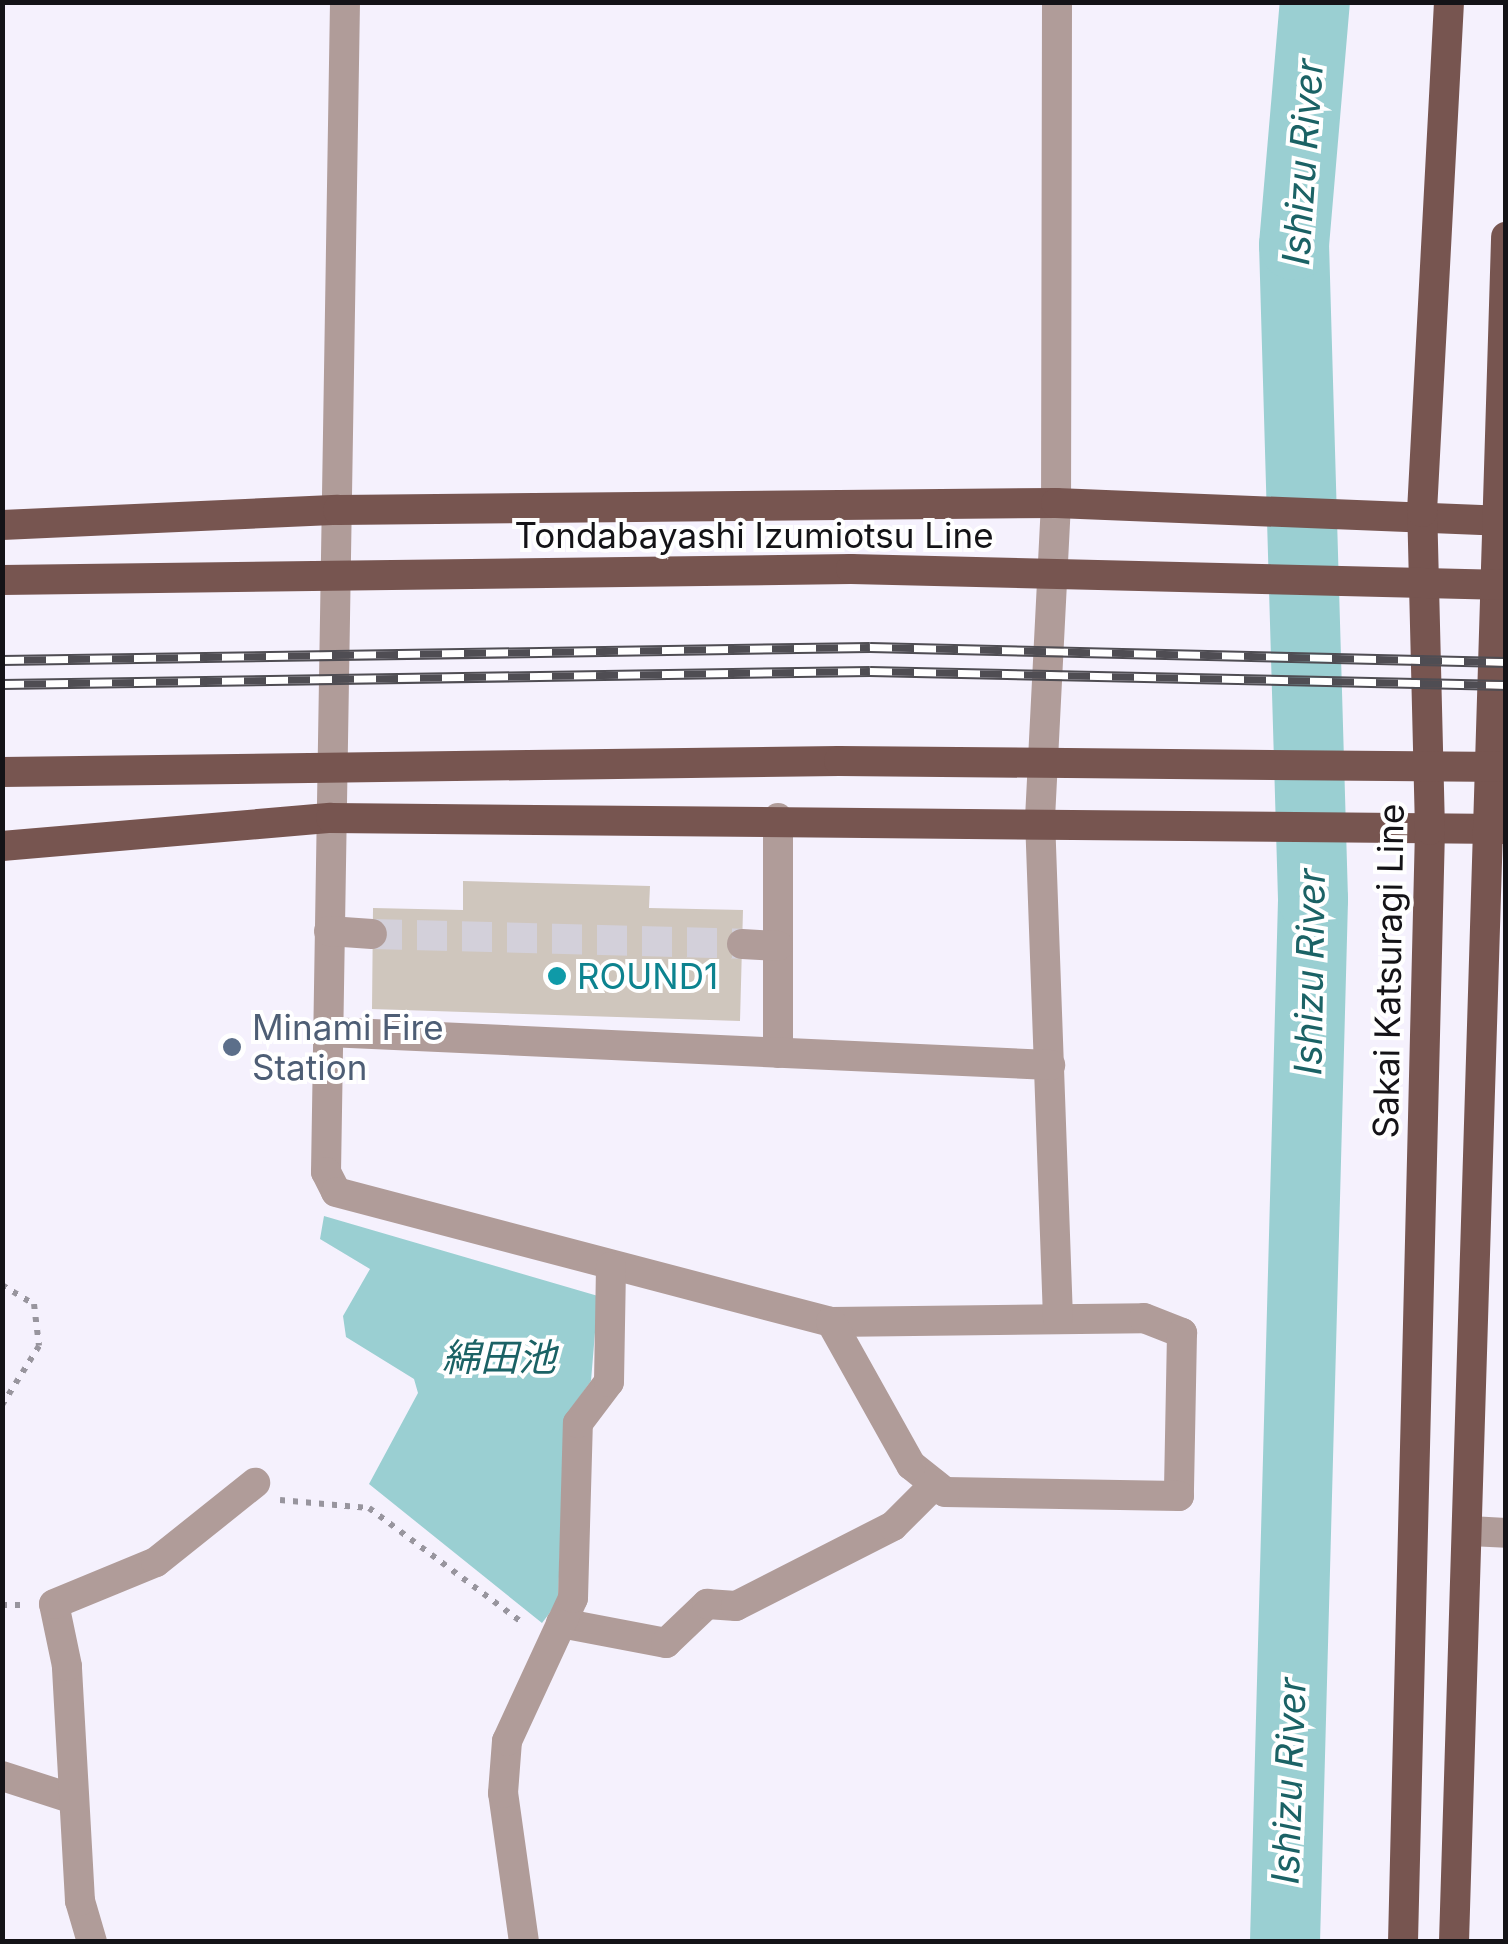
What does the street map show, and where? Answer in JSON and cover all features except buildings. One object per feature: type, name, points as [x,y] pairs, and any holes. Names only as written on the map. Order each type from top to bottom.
[{"type":"main road","name":"Sakai Katsuragi Line","points":[[1403,1942],[1430,830],[1422,512],[1449,2]]},
{"type":"main road","points":[[1454,1942],[1496,828],[1506,237]]},
{"type":"main road","points":[[2,525],[338,510],[1056,503],[1422,512],[1502,520]]},
{"type":"main road","name":"Tondabayashi Izumiotsu Line","points":[[2,580],[851,569],[1506,585]]},
{"type":"main road","points":[[2,772],[839,761],[1506,766]]},
{"type":"main road","points":[[2,846],[331,818],[1040,818],[1243,826],[1496,828]]},
{"type":"street","points":[[345,2],[326,1172],[336,1192],[830,1322],[1144,1318],[1182,1333],[1178,1496],[945,1492],[911,1465],[830,1322]]},
{"type":"street","points":[[1058,2],[1056,503],[1040,818],[1058,1320]]},
{"type":"street","points":[[778,818],[778,1053]]},
{"type":"street","points":[[330,930],[372,934]]},
{"type":"street","points":[[742,944],[778,946]]},
{"type":"street","points":[[328,1032],[1050,1065]]},
{"type":"street","points":[[524,1942],[503,1793],[507,1741],[573,1598],[578,1422],[609,1382],[610,1267]]},
{"type":"street","points":[[557,1634],[666,1643],[707,1604],[736,1606],[893,1526],[935,1484]]},
{"type":"street","points":[[92,1942],[70,1798],[67,1666],[54,1604],[156,1562],[247,1490]]},
{"type":"street","points":[[1470,1531],[1506,1533]]},
{"type":"street","points":[[2,1776],[70,1798]]},
{"type":"path","points":[[2,1284],[34,1304],[39,1346],[2,1405]]},
{"type":"path","points":[[247,1490],[369,1508],[557,1634]]},
{"type":"water","name":"綿田池","points":[[324,1216],[598,1296],[591,1381],[565,1417],[558,1602],[542,1623],[369,1484],[418,1393],[414,1379],[346,1337],[343,1316],[370,1269],[320,1239]]},
{"type":"waterway","name":"Ishizu River","points":[[1285,1942],[1313,899],[1294,245],[1315,2]]},
{"type":"tunnel","points":[[372,934],[742,944]]},
{"type":"railway","points":[[2,660],[870,647],[1506,662]]},
{"type":"railway","points":[[2,684],[870,671],[1506,685]]},
{"type":"place","name":"ROUND1","points":[[557,976]]},
{"type":"place","name":"Minami Fire Station","points":[[232,1047]]}]
